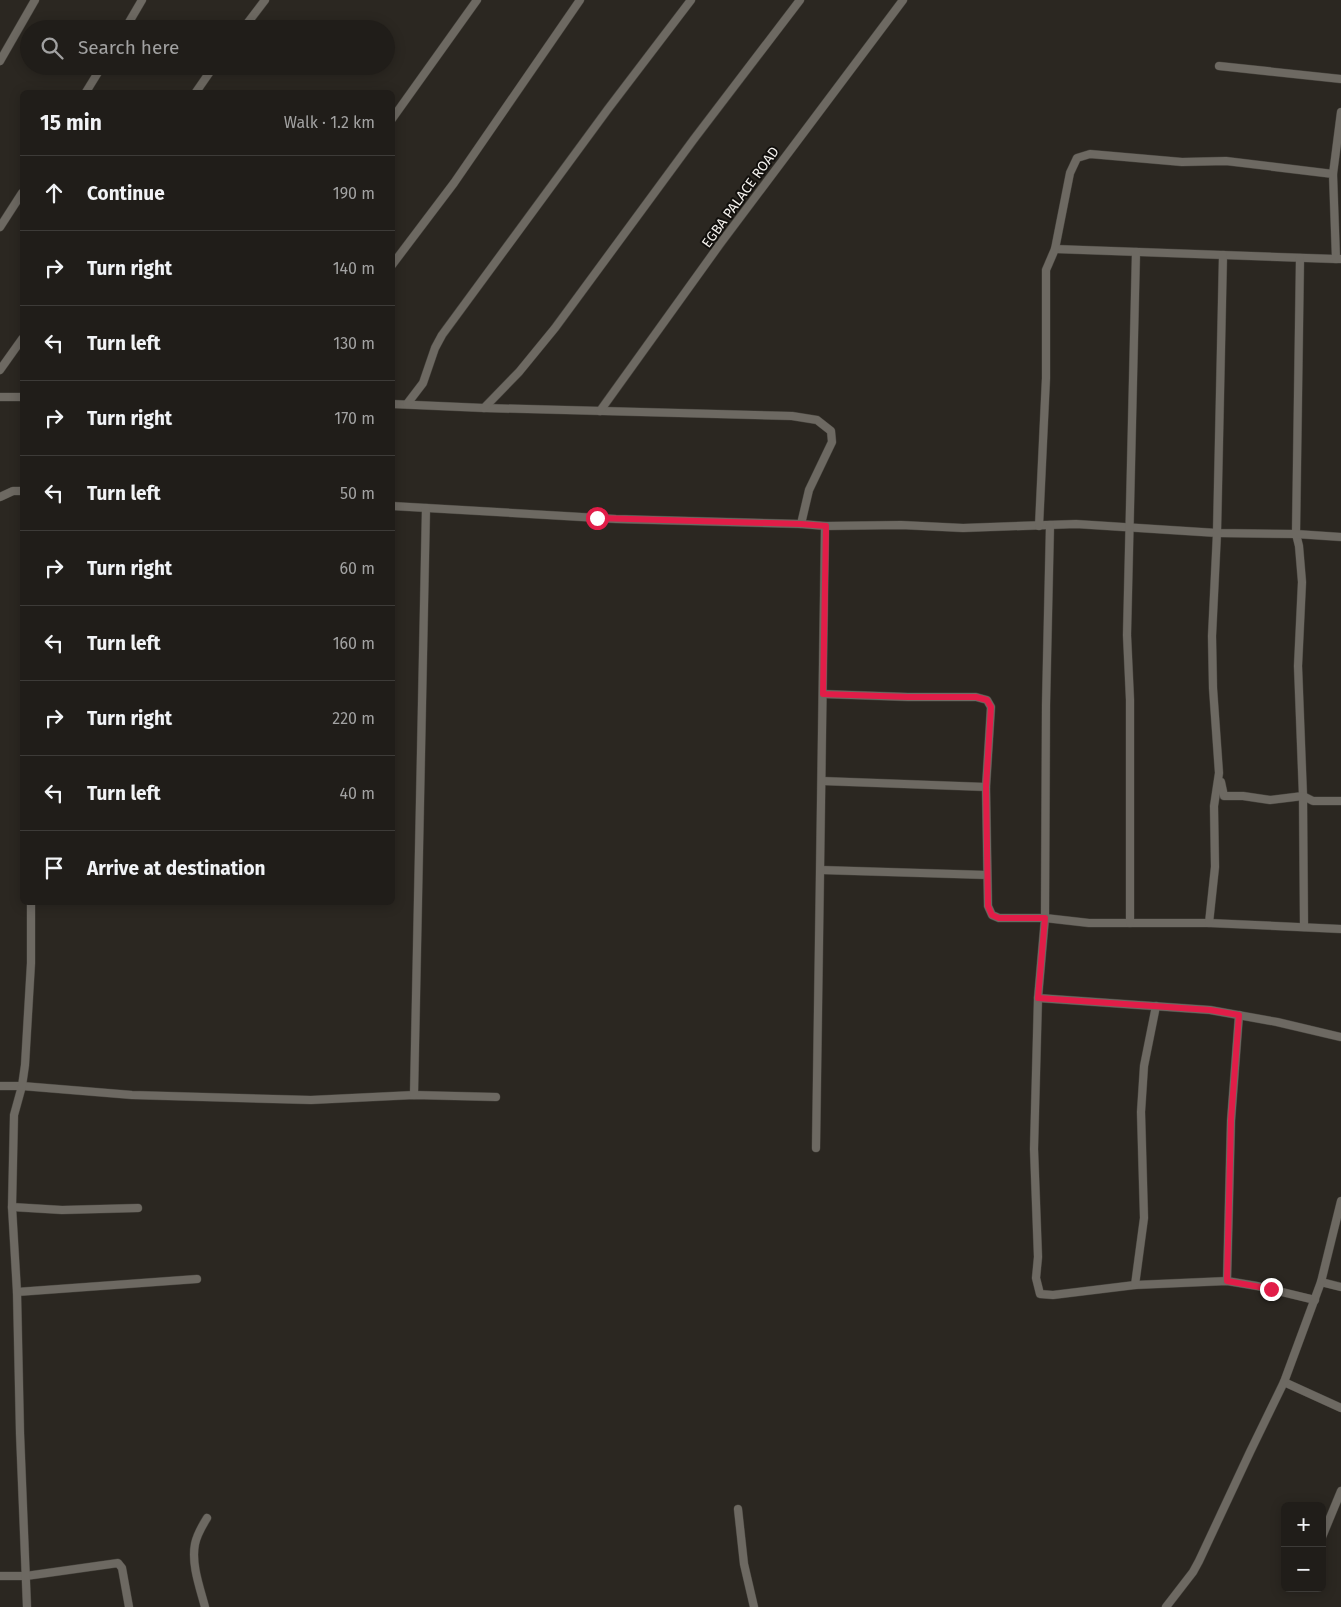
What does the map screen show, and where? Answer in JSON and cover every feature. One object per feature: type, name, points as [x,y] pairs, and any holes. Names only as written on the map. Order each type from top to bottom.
[{"type":"street","points":[[24,20],[35,0]]},
{"type":"street","points":[[130,20],[142,0]]},
{"type":"street","points":[[250,20],[266,0]]},
{"type":"street","points":[[395,115],[477,0]]},
{"type":"street","points":[[395,262],[454,183],[580,0]]},
{"type":"street","points":[[407,404],[423,383],[435,348],[442,335],[608,109],[691,0]]},
{"type":"street","points":[[484,408],[519,372],[555,328],[694,138],[800,0]]},
{"type":"street","name":"EGBA PALACE ROAD","points":[[600,411],[720,244],[903,0]]},
{"type":"street","points":[[0,61],[20,26]]},
{"type":"street","points":[[1219,66],[1341,79]]},
{"type":"street","points":[[87,90],[96,75]]},
{"type":"street","points":[[197,90],[208,75]]},
{"type":"street","points":[[1055,249],[1338,259],[1333,174],[1341,112]]},
{"type":"street","points":[[1039,526],[1046,378],[1046,270],[1055,249],[1070,173],[1077,158],[1090,154],[1182,162],[1226,161],[1333,174]]},
{"type":"street","points":[[0,227],[20,196]]},
{"type":"street","points":[[1130,923],[1130,710],[1127,635],[1136,252]]},
{"type":"street","points":[[1209,923],[1215,867],[1214,806],[1219,773],[1213,688],[1212,636],[1217,534],[1223,255]]},
{"type":"street","points":[[1300,258],[1296,534],[1300,546],[1302,582],[1298,666],[1303,796],[1304,927]]},
{"type":"street","points":[[0,370],[20,342]]},
{"type":"street","points":[[0,397],[20,397]]},
{"type":"street","points":[[395,404],[792,416],[818,420],[831,431],[832,442],[809,490],[801,524]]},
{"type":"street","points":[[0,497],[13,491],[20,491]]},
{"type":"street","points":[[395,506],[616,519],[826,526],[901,525],[963,528],[1076,524],[1217,534],[1296,534],[1341,537]]},
{"type":"street","points":[[414,1095],[426,508]]},
{"type":"street","points":[[1050,525],[1046,705],[1045,918],[1038,998],[1034,1149],[1038,1257],[1036,1278],[1040,1294],[1053,1295],[1135,1285],[1227,1281],[1315,1300]]},
{"type":"street","points":[[816,1148],[826,526]]},
{"type":"street","points":[[1216,654],[1217,723],[1221,788],[1224,796],[1243,796],[1270,800],[1303,796],[1313,802],[1341,801]]},
{"type":"street","points":[[823,694],[976,697],[987,700],[991,707],[986,787],[987,875],[988,906],[992,915],[999,918],[1045,918],[1089,923],[1209,923],[1341,929]]},
{"type":"street","points":[[822,781],[986,787]]},
{"type":"street","points":[[820,870],[987,875]]},
{"type":"street","points":[[27,1607],[17,1292],[12,1207],[14,1115],[22,1086],[25,1065],[31,963],[32,905]]},
{"type":"street","points":[[1038,998],[1210,1010],[1277,1022],[1341,1037]]},
{"type":"street","points":[[1135,1285],[1144,1218],[1141,1112],[1144,1066],[1156,1006]]},
{"type":"street","points":[[1227,1281],[1231,1120],[1239,1015]]},
{"type":"street","points":[[0,1086],[132,1095],[311,1100],[414,1095],[496,1097]]},
{"type":"street","points":[[1168,1606],[1199,1561],[1284,1382],[1322,1282],[1341,1201]]},
{"type":"street","points":[[12,1207],[62,1210],[138,1208]]},
{"type":"street","points":[[17,1292],[198,1279]]},
{"type":"street","points":[[1322,1282],[1341,1287]]},
{"type":"street","points":[[1284,1382],[1341,1408]]},
{"type":"street","points":[[1326,1527],[1341,1491]]},
{"type":"street","points":[[738,1509],[744,1564],[754,1607]]},
{"type":"street","points":[[205,1607],[198,1582],[194,1551],[198,1533],[207,1518]]},
{"type":"street","points":[[0,1576],[26,1576],[118,1563],[122,1568],[129,1607]]},
{"type":"route","points":[[597,518],[826,526],[823,694],[976,697],[987,700],[991,707],[986,787],[988,906],[992,915],[999,918],[1045,918],[1038,998],[1210,1010],[1239,1015],[1231,1120],[1227,1281],[1271,1289]]}]
